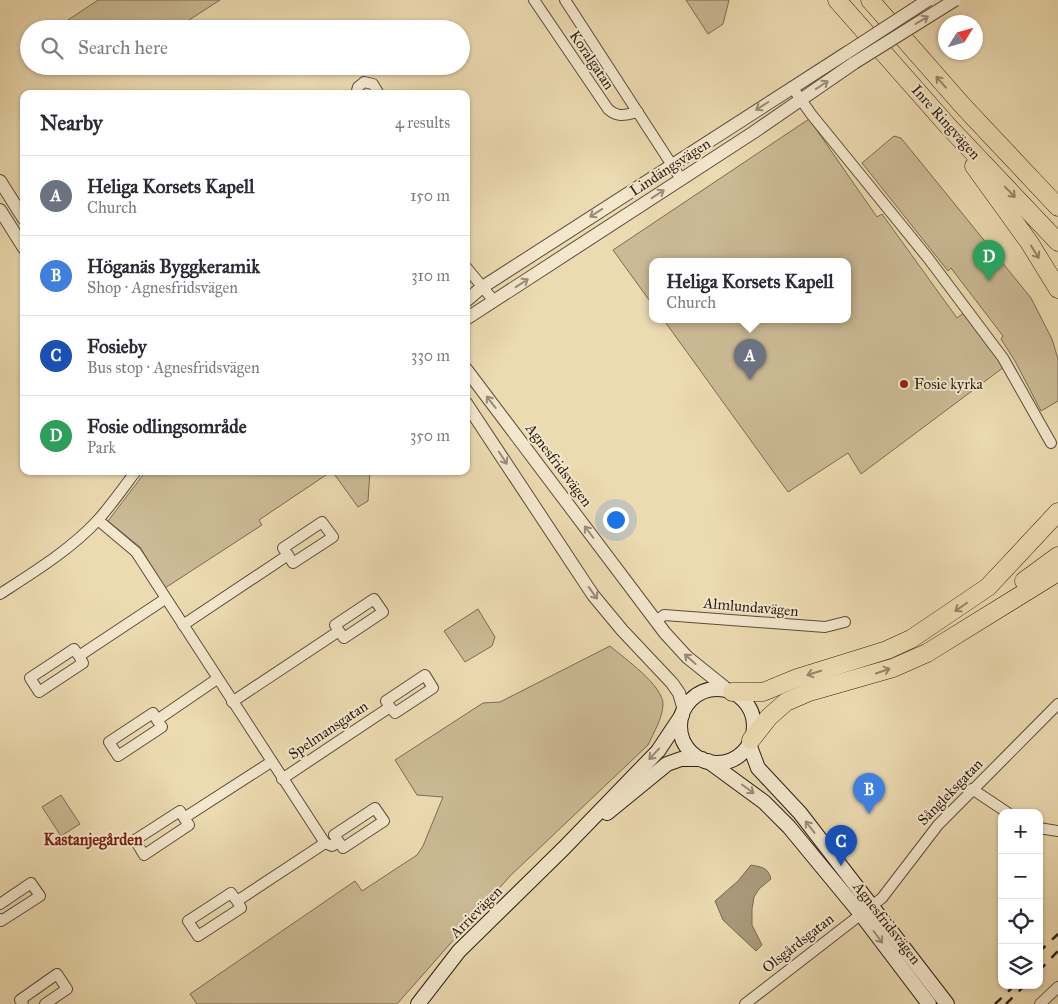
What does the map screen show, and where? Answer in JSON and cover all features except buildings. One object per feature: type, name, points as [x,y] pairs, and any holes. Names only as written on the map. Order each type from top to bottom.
[{"type":"highway","name":"Inre Ringvägen","points":[[837,0],[948,126],[1058,242]]},
{"type":"highway","name":"Inre Ringvägen","points":[[870,0],[963,106],[1058,207]]},
{"type":"highway","points":[[963,106],[1058,191]]},
{"type":"highway","points":[[948,126],[1029,242],[1058,289]]},
{"type":"highway","points":[[988,587],[1058,512]]},
{"type":"highway","points":[[730,691],[763,692],[798,678],[887,650],[933,626],[1019,565],[1058,530]]},
{"type":"highway","points":[[949,640],[1058,556]]},
{"type":"highway","points":[[750,742],[769,717],[792,699],[893,668],[949,640],[1058,572]]},
{"type":"main road","points":[[717,689],[730,691],[745,701],[753,714],[754,730],[750,742],[740,755],[732,760],[718,762],[706,760],[693,753],[685,744],[681,732],[683,712],[693,698],[702,692],[717,689]]},
{"type":"main road","name":"Arrievägen","points":[[418,1004],[459,951],[564,848],[658,751],[683,712]]},
{"type":"main road","name":"Agnesfridsvägen","points":[[750,742],[758,768],[800,813],[929,1004]]},
{"type":"main road","name":"Arrievägen","points":[[564,848],[663,767],[681,759],[706,760]]},
{"type":"main road","name":"Agnesfridsvägen","points":[[706,760],[755,795],[779,816],[865,910],[946,1004]]},
{"type":"street","name":"Koralgatan","points":[[534,0],[608,109],[615,115],[624,116],[638,112]]},
{"type":"street","name":"Koralgatan","points":[[565,0],[682,179]]},
{"type":"street","points":[[884,36],[928,0]]},
{"type":"street","points":[[884,36],[955,0]]},
{"type":"street","name":"Lindängsvägen","points":[[470,316],[682,179],[801,99],[851,58],[884,36]]},
{"type":"street","name":"Lindängsvägen","points":[[470,298],[481,288],[792,87],[851,58]]},
{"type":"street","points":[[357,90],[364,82],[373,84],[377,90]]},
{"type":"street","points":[[792,87],[928,258],[1004,358],[1051,443]]},
{"type":"street","points":[[0,181],[20,213]]},
{"type":"street","points":[[0,210],[20,242]]},
{"type":"street","points":[[470,273],[494,301]]},
{"type":"street","name":"Agnesfridsvägen","points":[[470,374],[656,621],[684,653],[730,691]]},
{"type":"street","points":[[470,409],[582,579],[622,630],[672,683],[679,693],[683,712]]},
{"type":"street","points":[[0,594],[52,560],[98,520],[133,475]]},
{"type":"street","name":"Spelmansgatan","points":[[98,520],[136,552],[325,843]]},
{"type":"street","points":[[322,522],[333,537],[293,563],[288,555],[283,548],[322,522]]},
{"type":"street","points":[[182,625],[288,555]]},
{"type":"street","points":[[78,656],[166,599]]},
{"type":"street","name":"Almlundavägen","points":[[656,621],[664,615],[825,627],[845,622]]},
{"type":"street","points":[[232,702],[339,631]]},
{"type":"street","points":[[74,650],[78,656],[83,663],[39,692],[30,678],[74,650]]},
{"type":"street","points":[[157,720],[217,679]]},
{"type":"street","name":"Sångleksgatan","points":[[865,910],[882,898],[924,841],[972,789],[1058,704]]},
{"type":"street","name":"Spelmansgatan","points":[[282,779],[390,707]]},
{"type":"street","points":[[153,713],[157,720],[162,727],[118,756],[109,742],[153,713]]},
{"type":"street","name":"Spelmansgatan","points":[[184,818],[271,762]]},
{"type":"street","points":[[972,789],[1002,809]]},
{"type":"street","points":[[375,808],[384,821],[343,848],[339,842],[334,835],[375,808]]},
{"type":"street","name":"Spelmansgatan","points":[[180,811],[184,818],[189,826],[144,855],[135,840],[180,811]]},
{"type":"street","points":[[1043,829],[1058,831]]},
{"type":"street","points":[[236,901],[325,843],[332,846],[339,842]]},
{"type":"street","points":[[0,904],[31,883],[40,896],[2,921],[0,919]]},
{"type":"street","points":[[231,893],[236,901],[241,908],[198,936],[188,921],[231,893]]},
{"type":"street","name":"Olsgårdsgatan","points":[[745,1004],[865,910]]},
{"type":"street","points":[[23,1004],[20,1000],[57,974],[67,989],[45,1004]]},
{"type":"street","points":[[1040,1004],[1058,987]]},
{"type":"shaded area","points":[[98,0],[220,0],[189,20],[68,20]]},
{"type":"shaded area","points":[[686,0],[729,0],[723,24],[708,34]]},
{"type":"shaded area","points":[[809,119],[877,217],[882,214],[957,318],[965,312],[1004,367],[861,474],[848,453],[788,492],[666,323],[851,323],[851,258],[649,258],[649,300],[613,250]]},
{"type":"shaded area","points":[[894,136],[901,138],[1031,298],[1052,339],[1058,359],[1058,401],[1041,411],[1015,361],[1001,339],[1003,336],[951,268],[948,271],[862,163]]},
{"type":"shaded area","points":[[143,475],[326,475],[259,520],[262,525],[165,588],[140,547],[108,521]]},
{"type":"shaded area","points":[[335,475],[370,475],[368,501],[358,507]]},
{"type":"shaded area","points":[[478,609],[495,637],[492,646],[465,662],[444,631]]},
{"type":"shaded area","points":[[610,646],[650,681],[662,698],[661,715],[648,745],[510,876],[397,1004],[197,1004],[190,994],[355,881],[362,891],[417,855],[423,846],[443,797],[417,795],[395,760],[483,703],[500,702]]},
{"type":"shaded area","points":[[61,795],[80,824],[61,836],[42,807]]},
{"type":"shaded area","points":[[751,865],[766,870],[771,879],[759,889],[754,897],[752,925],[762,945],[756,951],[723,920],[715,901],[738,881]]},
{"type":"railway","points":[[1043,948],[1058,934]]},
{"type":"railway","points":[[1043,967],[1058,951]]},
{"type":"railway","points":[[995,1004],[1011,989]]},
{"type":"railway","points":[[1006,1004],[1021,989]]},
{"type":"place","name":"Fosie odlingsområde","points":[[989,281]]},
{"type":"place","name":"Heliga Korsets Kapell","points":[[750,380]]},
{"type":"place","name":"Fosie kyrka","points":[[904,384]]},
{"type":"place","name":"Höganäs Byggkeramik","points":[[869,814]]},
{"type":"place","name":"Fosieby","points":[[841,866]]},
{"type":"district","name":"Kastanjegården","points":[[93,839]]}]
